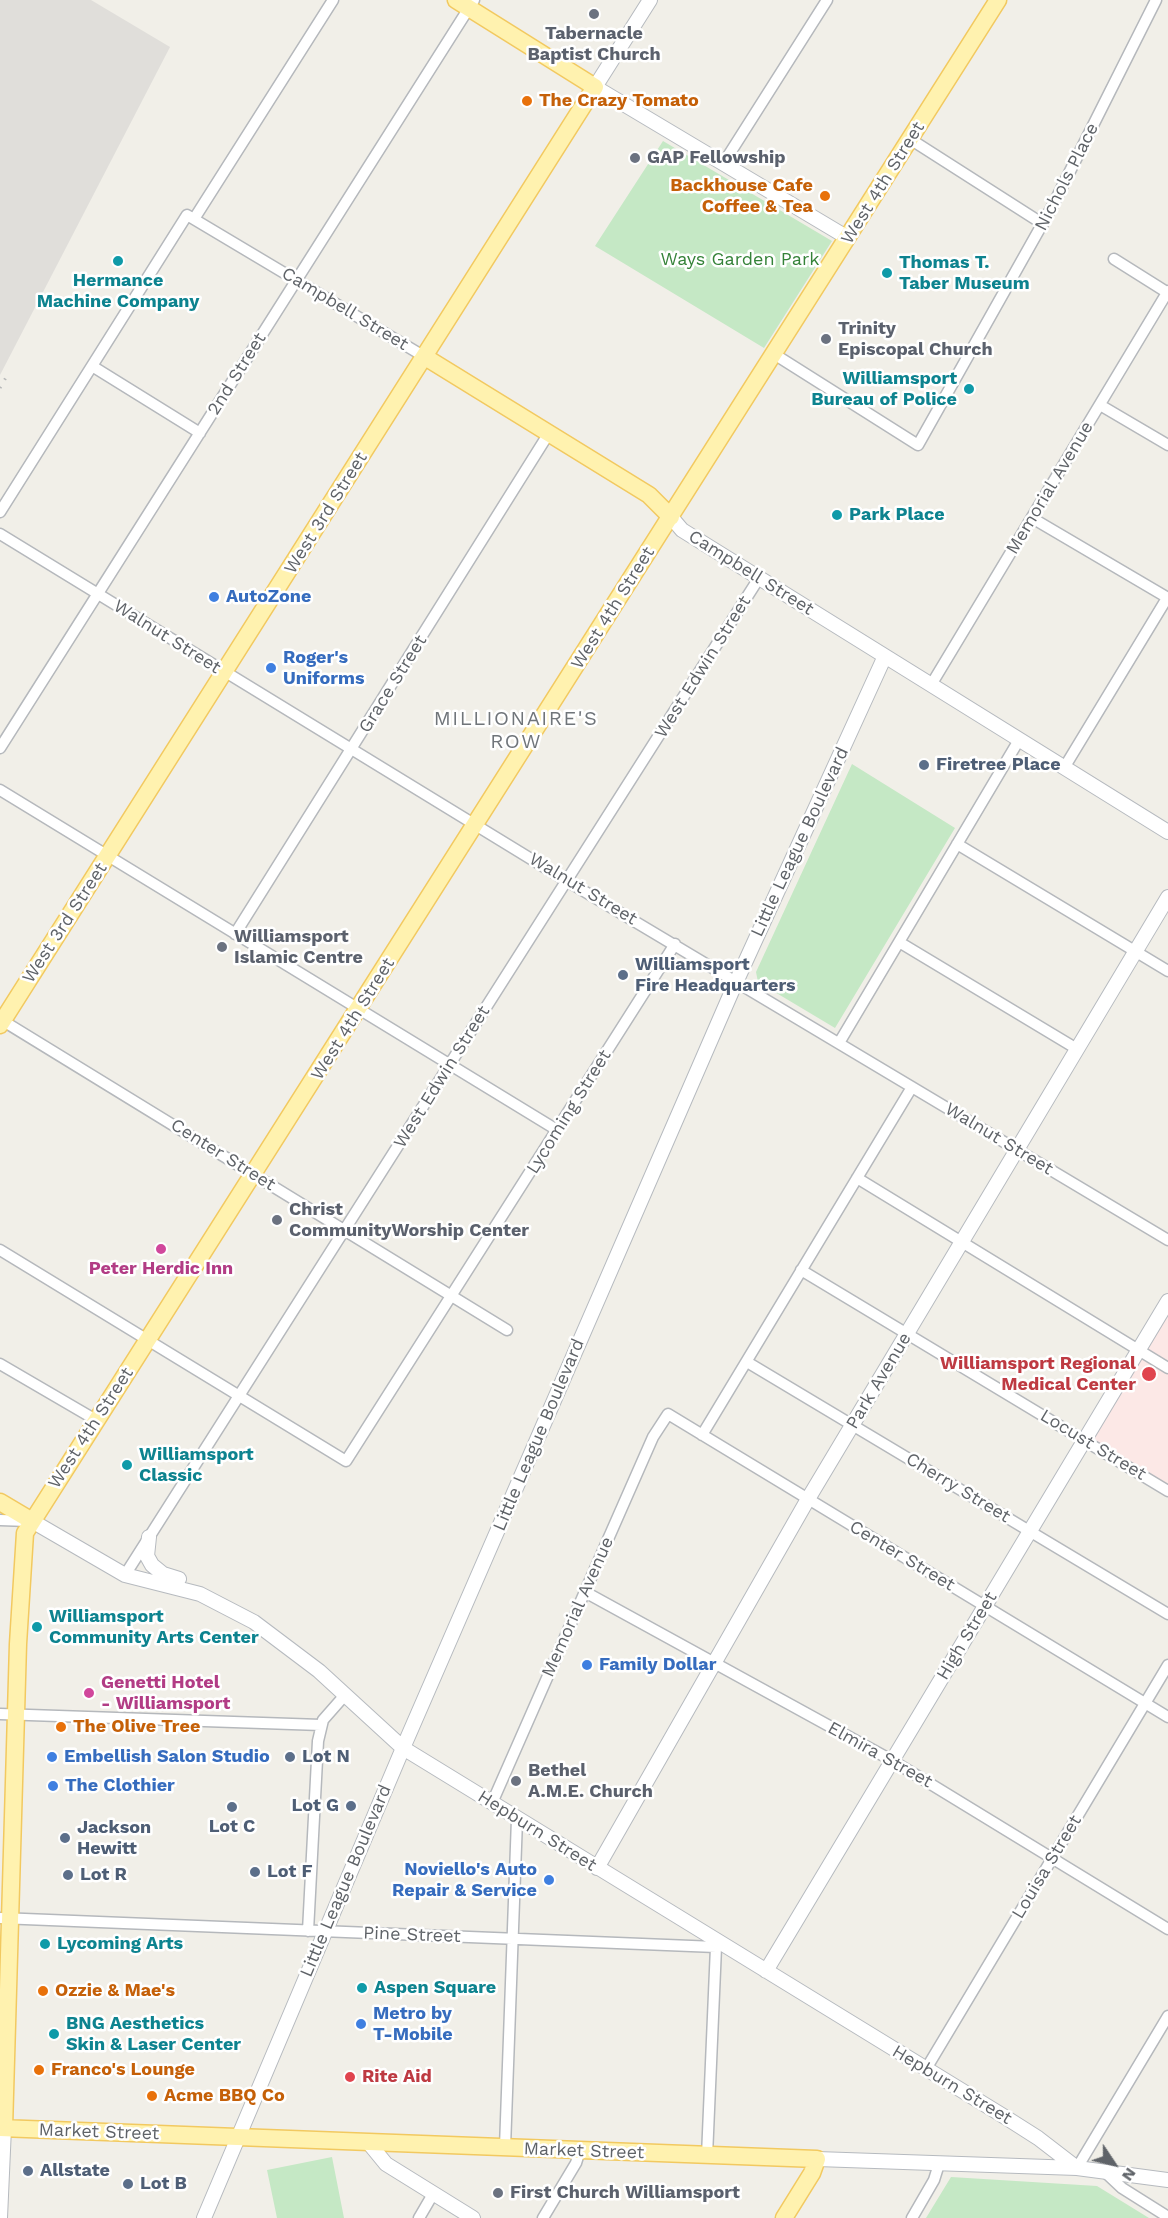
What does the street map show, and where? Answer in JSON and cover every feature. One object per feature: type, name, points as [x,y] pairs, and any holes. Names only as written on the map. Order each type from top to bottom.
[{"type":"main road","name":"West 4th Street","points":[[2,2128],[8,1714],[25,1533],[255,1174],[998,0]]},
{"type":"main road","points":[[466,3],[595,87]]},
{"type":"main road","name":"West 3rd Street","points":[[1,1022],[595,87]]},
{"type":"main road","name":"Campbell Street","points":[[425,357],[649,495],[671,516]]},
{"type":"main road","name":"Hepburn Street","points":[[0,1502],[32,1521]]},
{"type":"main road","name":"Market Street","points":[[2,2128],[817,2159]]},
{"type":"main road","points":[[784,2218],[812,2173],[817,2159]]},
{"type":"street","points":[[0,512],[92,366],[333,0]]},
{"type":"street","name":"West 3rd Street","points":[[595,87],[650,0]]},
{"type":"street","points":[[723,164],[827,0]]},
{"type":"street","name":"Nichols Place","points":[[774,354],[918,445],[1043,224],[1156,0]]},
{"type":"street","name":"2nd Street","points":[[0,748],[297,280],[466,3]]},
{"type":"street","points":[[595,87],[848,238]]},
{"type":"street","points":[[910,140],[1043,224]]},
{"type":"street","name":"Campbell Street","points":[[190,217],[425,357]]},
{"type":"street","points":[[1114,259],[1168,292]]},
{"type":"street","name":"Memorial Avenue","points":[[931,685],[1168,292]]},
{"type":"street","points":[[92,366],[200,434]]},
{"type":"street","points":[[1100,405],[1168,445]]},
{"type":"street","name":"Grace Street","points":[[235,934],[549,433]]},
{"type":"street","name":"Campbell Street","points":[[671,516],[682,530],[759,579],[1168,832]]},
{"type":"street","points":[[1032,518],[1168,598],[1064,768]]},
{"type":"street","name":"Walnut Street","points":[[0,534],[567,881],[1168,1240]]},
{"type":"street","name":"West Edwin Street","points":[[125,1575],[759,579]]},
{"type":"street","name":"Little League Boulevard","points":[[204,2218],[403,1748],[736,982],[885,656]]},
{"type":"street","points":[[839,1043],[1019,740]]},
{"type":"street","points":[[0,790],[557,1130]]},
{"type":"street","points":[[957,844],[1168,971]]},
{"type":"street","name":"Park Avenue","points":[[597,1868],[808,1499],[1168,897]]},
{"type":"street","points":[[899,942],[1077,1050]]},
{"type":"street","name":"Lycoming Street","points":[[239,1396],[346,1461],[675,945]]},
{"type":"street","name":"Center Street","points":[[1,1022],[255,1174],[507,1330]]},
{"type":"street","points":[[702,1435],[912,1087]]},
{"type":"street","points":[[857,1178],[1168,1368]]},
{"type":"street","points":[[0,1250],[239,1396]]},
{"type":"street","name":"Locust Street","points":[[801,1270],[1168,1491]]},
{"type":"street","name":"High Street","points":[[766,1971],[1168,1301]]},
{"type":"street","name":"Cherry Street","points":[[747,1362],[1168,1614]]},
{"type":"street","points":[[0,1365],[96,1420]]},
{"type":"street","name":"Memorial Avenue","points":[[492,1803],[653,1437],[668,1414]]},
{"type":"street","name":"Center Street","points":[[668,1414],[1168,1717]]},
{"type":"street","points":[[0,1520],[32,1521]]},
{"type":"street","name":"Hepburn Street","points":[[32,1521],[125,1575],[200,1594],[254,1622],[300,1655],[403,1748],[717,1945],[766,1971],[1038,2138],[1077,2168]]},
{"type":"street","points":[[149,1537],[147,1556],[152,1565],[163,1574],[185,1580],[200,1594]]},
{"type":"street","name":"Elmira Street","points":[[585,1592],[893,1761],[1168,1929]]},
{"type":"street","name":"Louisa Street","points":[[926,2069],[1168,1665]]},
{"type":"street","points":[[308,1931],[316,1764],[321,1725],[345,1695]]},
{"type":"street","points":[[8,1714],[321,1725]]},
{"type":"street","points":[[505,2147],[517,1819]]},
{"type":"street","name":"Pine Street","points":[[6,1918],[325,1932],[717,1945]]},
{"type":"street","points":[[707,2156],[717,1945]]},
{"type":"street","points":[[1077,2168],[1168,2016]]},
{"type":"street","points":[[0,2218],[2,2128]]},
{"type":"street","points":[[368,2142],[386,2164],[473,2218]]},
{"type":"street","points":[[543,2218],[576,2163],[580,2150]]},
{"type":"street","name":"Market Street","points":[[817,2159],[1077,2168],[1168,2180]]},
{"type":"street","points":[[912,2218],[934,2180],[939,2164]]},
{"type":"street","points":[[1106,2172],[1122,2188],[1168,2217]]},
{"type":"street","points":[[419,2218],[433,2194]]},
{"type":"shaded area","points":[[0,0],[91,0],[170,47],[0,375]]},
{"type":"shaded area","name":"Williamsport Regional Medical Center","points":[[1168,1310],[1168,1485],[1091,1438]]},
{"type":"green space","name":"Ways Garden Park","points":[[663,141],[832,241],[764,348],[595,246]]},
{"type":"green space","points":[[852,764],[955,828],[835,1028],[758,982],[756,972]]},
{"type":"green space","points":[[332,2157],[344,2218],[277,2218],[267,2170]]},
{"type":"green space","points":[[951,2177],[1097,2186],[1149,2218],[926,2218]]},
{"type":"railway","points":[[0,388],[9,372]]},
{"type":"place","name":"Tabernacle Baptist Church","points":[[594,14]]},
{"type":"place","name":"The Crazy Tomato","points":[[527,101]]},
{"type":"place","name":"GAP Fellowship","points":[[635,158]]},
{"type":"place","name":"Backhouse Cafe Coffee & Tea","points":[[825,196]]},
{"type":"place","name":"Hermance Machine Company","points":[[118,261]]},
{"type":"place","name":"Thomas T. Taber Museum","points":[[887,273]]},
{"type":"place","name":"Trinity Episcopal Church","points":[[826,339]]},
{"type":"place","name":"Williamsport Bureau of Police","points":[[969,389]]},
{"type":"place","name":"Park Place","points":[[837,515]]},
{"type":"place","name":"AutoZone","points":[[214,597]]},
{"type":"place","name":"Roger's Uniforms","points":[[271,668]]},
{"type":"place","name":"Firetree Place","points":[[924,765]]},
{"type":"place","name":"Williamsport Islamic Centre","points":[[222,947]]},
{"type":"place","name":"Williamsport Fire Headquarters","points":[[623,975]]},
{"type":"place","name":"Christ CommunityWorship Center","points":[[277,1220]]},
{"type":"place","name":"Peter Herdic Inn","points":[[161,1249]]},
{"type":"place","name":"Williamsport Regional Medical Center","points":[[1149,1374]]},
{"type":"place","name":"Williamsport Classic","points":[[127,1465]]},
{"type":"place","name":"Williamsport Community Arts Center","points":[[37,1627]]},
{"type":"place","name":"Family Dollar","points":[[587,1665]]},
{"type":"place","name":"Genetti Hotel - Williamsport","points":[[89,1693]]},
{"type":"place","name":"The Olive Tree","points":[[61,1727]]},
{"type":"place","name":"Embellish Salon Studio","points":[[52,1757]]},
{"type":"place","name":"Lot N","points":[[290,1757]]},
{"type":"place","name":"Bethel A.M.E. Church","points":[[516,1781]]},
{"type":"place","name":"The Clothier","points":[[53,1786]]},
{"type":"place","name":"Lot G","points":[[351,1806]]},
{"type":"place","name":"Lot C","points":[[232,1807]]},
{"type":"place","name":"Jackson Hewitt","points":[[65,1838]]},
{"type":"place","name":"Lot F","points":[[255,1872]]},
{"type":"place","name":"Lot R","points":[[68,1875]]},
{"type":"place","name":"Noviello's Auto Repair & Service","points":[[549,1880]]},
{"type":"place","name":"Lycoming Arts","points":[[45,1944]]},
{"type":"place","name":"Aspen Square","points":[[362,1988]]},
{"type":"place","name":"Ozzie & Mae's","points":[[43,1991]]},
{"type":"place","name":"Metro by T-Mobile","points":[[361,2024]]},
{"type":"place","name":"BNG Aesthetics Skin & Laser Center","points":[[54,2034]]},
{"type":"place","name":"Franco's Lounge","points":[[39,2070]]},
{"type":"place","name":"Rite Aid","points":[[350,2077]]},
{"type":"place","name":"Acme BBQ Co","points":[[152,2096]]},
{"type":"place","name":"Allstate","points":[[28,2171]]},
{"type":"place","name":"Lot B","points":[[128,2184]]},
{"type":"place","name":"First Church Williamsport","points":[[498,2193]]},
{"type":"district","name":"MILLIONAIRE'S ROW","points":[[516,730]]}]
